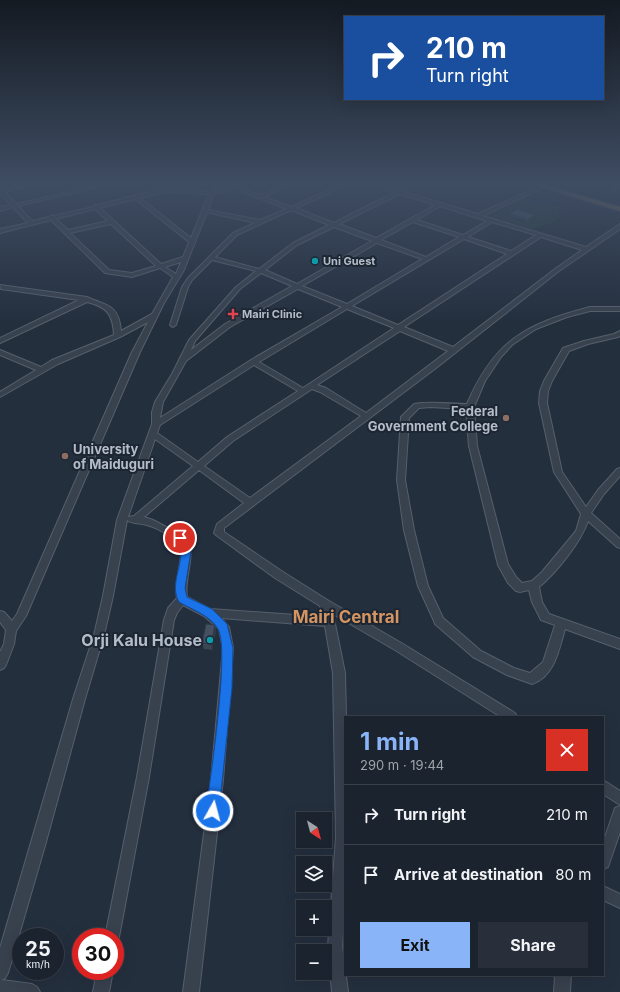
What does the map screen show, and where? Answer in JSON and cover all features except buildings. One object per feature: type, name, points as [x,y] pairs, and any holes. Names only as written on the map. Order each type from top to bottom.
[{"type":"street","points":[[121,231],[160,266],[177,277]]},
{"type":"street","points":[[180,231],[192,241]]},
{"type":"street","points":[[11,630],[21,616],[136,352],[177,277],[196,231]]},
{"type":"street","points":[[172,325],[185,287],[211,258],[235,234],[241,231]]},
{"type":"street","points":[[0,973],[39,842],[78,699],[99,634],[108,596],[122,520],[154,428],[159,402],[182,362],[192,340],[238,288],[258,270],[295,244],[320,231]]},
{"type":"street","points":[[349,231],[426,259]]},
{"type":"street","points":[[182,362],[199,346],[240,316],[298,286],[392,231]]},
{"type":"street","points":[[448,231],[513,254]]},
{"type":"street","points":[[154,428],[254,362],[474,231]]},
{"type":"street","points":[[528,231],[586,249]]},
{"type":"street","points":[[508,716],[399,647],[325,604],[279,575],[219,533],[220,526],[249,502],[366,416],[586,249],[612,231]]},
{"type":"street","points":[[67,232],[107,272],[117,275],[132,275],[184,258]]},
{"type":"street","points":[[136,519],[196,466],[230,439],[540,235]]},
{"type":"street","points":[[211,258],[258,270],[453,350]]},
{"type":"street","points":[[0,279],[1,288],[88,299],[103,304],[117,321],[118,336]]},
{"type":"street","points":[[0,341],[37,322],[88,299]]},
{"type":"street","points":[[620,309],[590,310],[565,316],[534,328],[510,344],[498,356],[481,381],[470,407],[473,446],[503,565],[514,583],[520,588],[533,585],[546,575],[580,532],[586,514],[601,492],[620,471]]},
{"type":"street","points":[[0,396],[62,358],[118,336],[155,315]]},
{"type":"street","points":[[620,333],[616,336],[586,342],[566,350],[559,360],[544,391],[543,403],[558,472],[586,514],[620,544]]},
{"type":"street","points":[[0,352],[41,370]]},
{"type":"street","points":[[254,362],[303,391]]},
{"type":"street","points":[[312,386],[323,390],[366,416]]},
{"type":"street","points":[[470,407],[430,405],[417,406],[405,417],[401,480],[409,530],[423,586],[439,621],[476,654],[511,672],[532,679],[548,665],[561,624]]},
{"type":"street","points":[[154,428],[196,466],[226,484],[249,502]]},
{"type":"street","points":[[122,520],[136,519],[150,522],[180,538],[186,551],[180,588],[182,599]]},
{"type":"street","points":[[533,585],[537,602],[545,617],[620,644]]},
{"type":"street","points":[[182,599],[208,612],[224,627],[228,648],[226,688],[217,780],[191,992]]},
{"type":"street","points":[[114,928],[143,776],[169,620],[172,611],[182,599]]},
{"type":"street","points":[[325,604],[330,622],[339,672],[343,837],[335,946],[340,992]]},
{"type":"street","points":[[208,612],[330,622]]},
{"type":"street","points":[[0,615],[7,622],[11,630],[11,636],[3,650],[0,665]]},
{"type":"street","points":[[604,787],[620,799]]},
{"type":"street","points":[[604,859],[620,813]]},
{"type":"street","points":[[604,893],[620,901]]},
{"type":"street","points":[[562,992],[563,976]]},
{"type":"street","points":[[101,992],[103,980]]},
{"type":"street","points":[[0,987],[32,992]]},
{"type":"place","name":"Uni Guest","points":[[315,261]]},
{"type":"place","name":"Mairi Clinic","points":[[233,314]]},
{"type":"place","name":"Federal Government College","points":[[506,418]]},
{"type":"place","name":"University of Maiduguri","points":[[65,456]]},
{"type":"place","name":"Orji Kalu House","points":[[210,640]]},
{"type":"district","name":"Mairi Central","points":[[346,617]]},
{"type":"route","points":[[180,538],[186,551],[180,588],[182,599],[208,612],[224,627],[228,648],[226,688],[213,811]]}]
